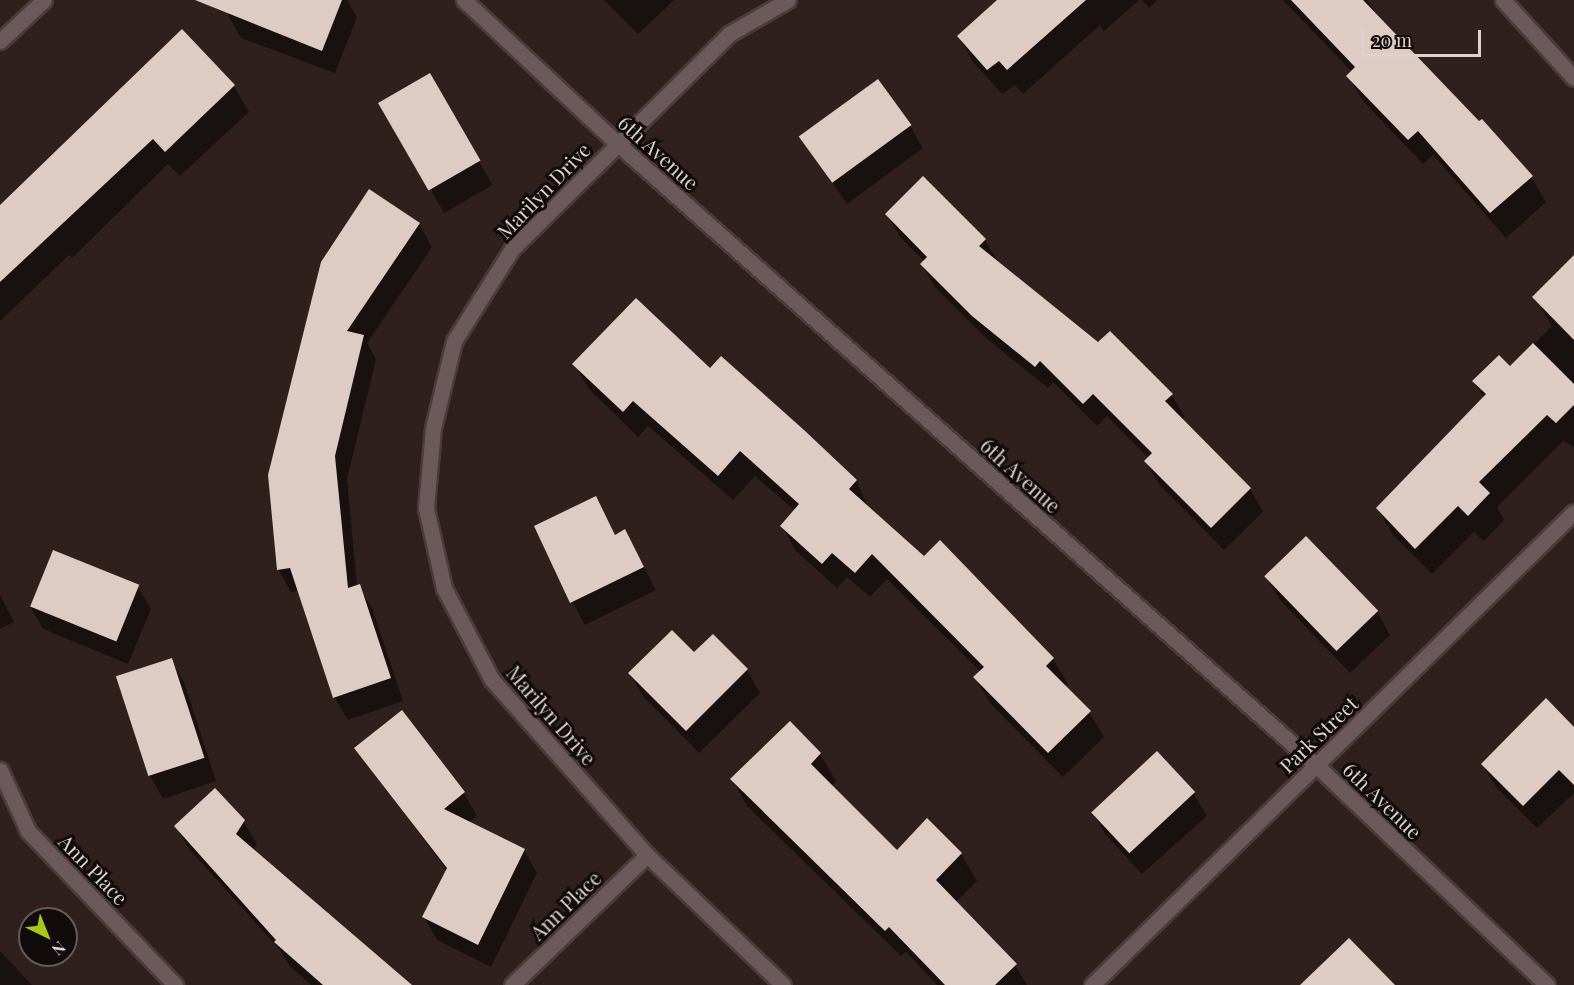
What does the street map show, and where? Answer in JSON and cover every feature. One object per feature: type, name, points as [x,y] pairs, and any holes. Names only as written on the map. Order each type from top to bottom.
[{"type":"street","points":[[0,41],[44,0]]},
{"type":"street","name":"6th Avenue","points":[[464,0],[618,144],[1316,765],[1547,985]]},
{"type":"street","name":"Marilyn Drive","points":[[783,985],[647,855],[492,680],[444,588],[426,508],[433,428],[454,341],[512,249],[729,34],[788,0]]},
{"type":"street","points":[[1503,0],[1574,78]]},
{"type":"street","name":"Park Street","points":[[1092,985],[1574,512]]},
{"type":"street","name":"Ann Place","points":[[0,770],[28,831],[175,985]]},
{"type":"street","name":"Ann Place","points":[[512,985],[647,855]]},
{"type":"building","points":[[195,0],[342,0],[322,51]]},
{"type":"building","points":[[997,0],[1086,0],[1007,70],[999,61],[987,70],[957,36]]},
{"type":"building","points":[[1291,0],[1363,0],[1479,121],[1482,119],[1533,176],[1490,213],[1418,131],[1408,140],[1346,76],[1355,67]]},
{"type":"building","points":[[182,29],[235,85],[165,152],[153,139],[0,282],[0,205]]},
{"type":"building","points":[[430,73],[480,160],[429,190],[378,103]]},
{"type":"building","points":[[878,79],[912,125],[832,183],[799,137]]},
{"type":"building","points":[[923,176],[986,239],[979,246],[1098,342],[1110,331],[1173,394],[1165,401],[1251,488],[1211,528],[1144,461],[1152,453],[1093,394],[1083,404],[1040,361],[1035,367],[972,316],[920,264],[927,257],[885,214]]},
{"type":"building","points":[[369,189],[420,223],[347,331],[364,335],[335,456],[348,588],[360,584],[391,678],[333,698],[290,568],[277,570],[268,475],[321,262]]},
{"type":"building","points":[[1574,255],[1574,340],[1532,297]]},
{"type":"building","points":[[636,298],[710,368],[721,356],[804,430],[857,480],[849,489],[924,556],[940,540],[1054,658],[1046,666],[1091,711],[1048,753],[973,677],[984,667],[872,554],[855,573],[832,553],[822,564],[780,526],[799,504],[740,451],[718,476],[633,401],[623,412],[572,364]]},
{"type":"building","points":[[1533,343],[1574,384],[1574,405],[1556,423],[1547,415],[1479,482],[1490,493],[1468,516],[1458,506],[1415,549],[1376,508],[1486,394],[1472,381],[1499,355],[1510,366]]},
{"type":"building","points":[[596,496],[615,535],[625,529],[644,567],[570,603],[534,526]]},
{"type":"building","points":[[1306,536],[1378,611],[1337,651],[1264,576]]},
{"type":"building","points":[[53,550],[139,585],[116,641],[30,607]]},
{"type":"building","points":[[672,630],[694,652],[713,634],[748,669],[686,731],[628,673]]},
{"type":"building","points":[[172,658],[204,758],[148,776],[116,676]]},
{"type":"building","points":[[1546,698],[1574,727],[1574,785],[1559,770],[1523,806],[1481,764]]},
{"type":"building","points":[[402,710],[465,792],[444,809],[525,849],[478,945],[422,917],[447,868],[354,748]]},
{"type":"building","points":[[790,721],[821,753],[811,764],[897,850],[927,818],[962,853],[936,880],[1017,964],[995,985],[945,985],[889,927],[885,931],[730,779]]},
{"type":"building","points":[[1157,751],[1195,792],[1129,853],[1091,812]]},
{"type":"building","points":[[215,788],[245,820],[236,834],[412,985],[323,985],[274,942],[276,940],[174,826]]},
{"type":"building","points":[[1349,938],[1395,985],[1300,985]]}]
